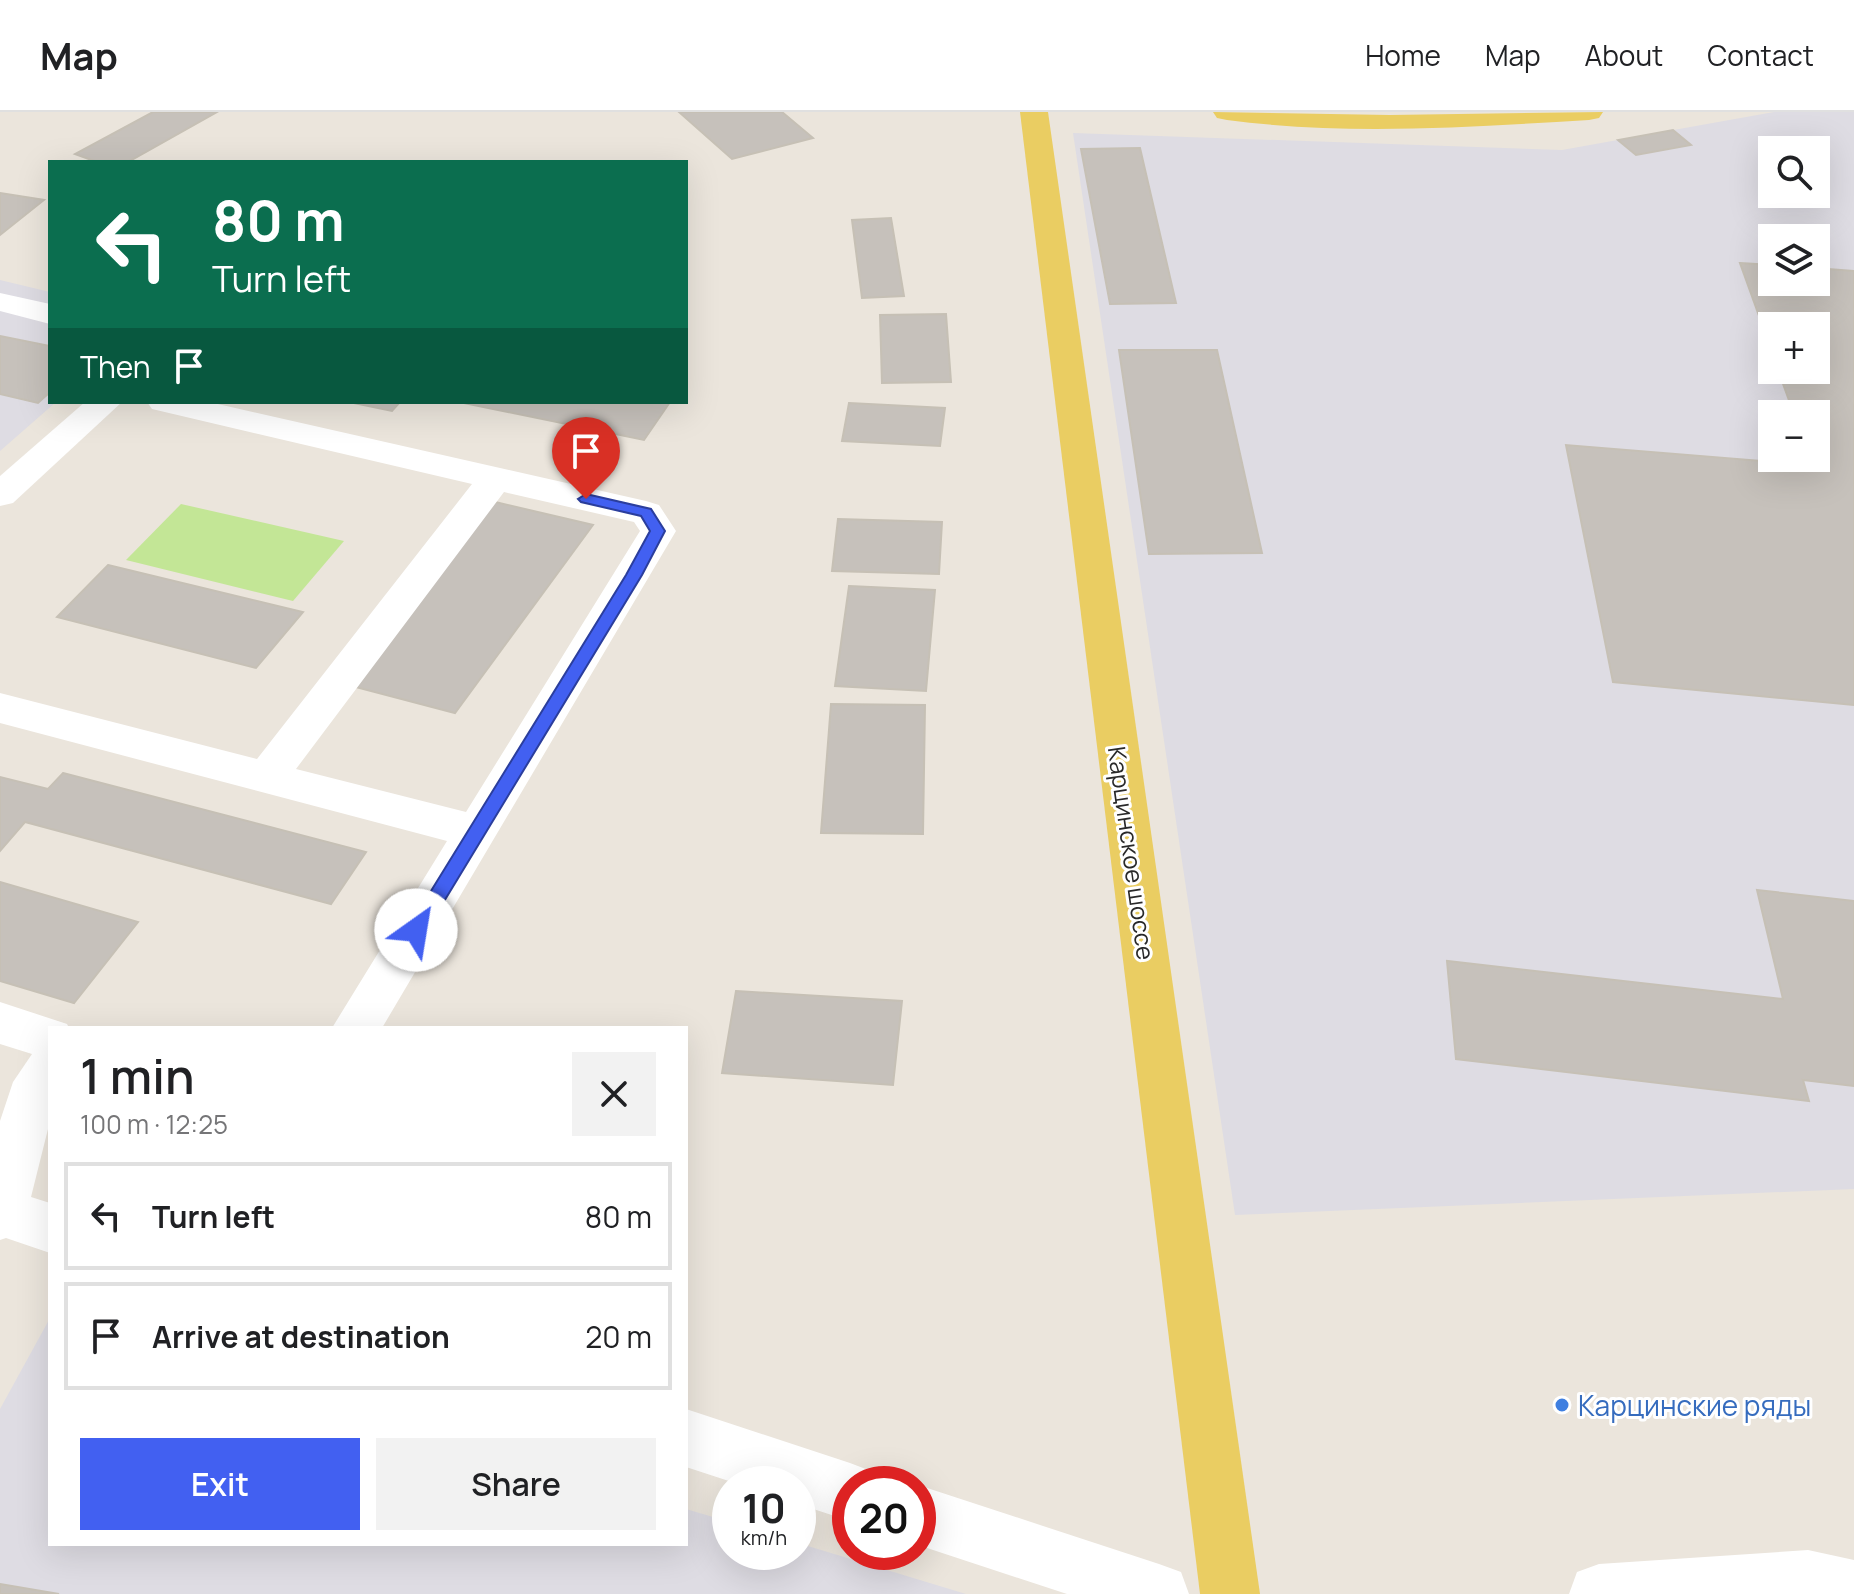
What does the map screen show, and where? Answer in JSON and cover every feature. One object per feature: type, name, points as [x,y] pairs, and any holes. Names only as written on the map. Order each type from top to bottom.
[{"type":"main road","name":"Карцинское шоссе","points":[[1034,112],[1230,1594]]},
{"type":"main road","points":[[1227,112],[1287,120],[1589,112]]},
{"type":"street","points":[[0,302],[48,314]]},
{"type":"street","points":[[0,495],[103,404]]},
{"type":"street","points":[[173,404],[646,513],[658,531],[357,1026]]},
{"type":"street","points":[[266,778],[496,478]]},
{"type":"street","points":[[0,708],[476,832]]},
{"type":"street","points":[[0,1023],[48,1038]]},
{"type":"street","points":[[13,1217],[31,1098],[48,1071]]},
{"type":"street","points":[[688,1439],[832,1486]]},
{"type":"street","points":[[936,1521],[1159,1594]]},
{"type":"street","points":[[1599,1594],[1808,1580],[1854,1590]]},
{"type":"shaded area","points":[[1774,112],[1854,112],[1854,1189],[1235,1215],[1073,133],[1562,150]]},
{"type":"shaded area","points":[[0,280],[48,292],[48,404],[54,404],[0,451]]},
{"type":"shaded area","points":[[48,1322],[48,1546],[688,1546],[688,1510],[712,1517],[712,1570],[816,1570],[816,1548],[832,1553],[832,1570],[887,1570],[966,1594],[0,1594],[0,1409]]},
{"type":"green space","points":[[181,504],[344,541],[293,601],[126,560]]},
{"type":"building","points":[[153,112],[217,112],[132,160],[92,160],[75,154]]},
{"type":"building","points":[[679,112],[782,112],[813,138],[732,159]]},
{"type":"building","points":[[1673,130],[1691,145],[1636,155],[1618,140]]},
{"type":"building","points":[[1140,148],[1176,303],[1110,304],[1081,149]]},
{"type":"building","points":[[0,193],[44,200],[0,235]]},
{"type":"building","points":[[891,218],[904,296],[862,298],[852,220]]},
{"type":"building","points":[[1740,263],[1758,264],[1758,296],[1830,296],[1830,269],[1854,271],[1854,705],[1613,682],[1566,445],[1758,461],[1758,472],[1830,472],[1830,400],[1789,400],[1783,384],[1830,384],[1830,312],[1758,313]]},
{"type":"building","points":[[946,314],[951,382],[882,383],[880,315]]},
{"type":"building","points":[[0,336],[48,346],[48,394],[38,403],[0,394]]},
{"type":"building","points":[[1119,350],[1217,350],[1262,553],[1149,554]]},
{"type":"building","points":[[849,403],[945,408],[940,446],[842,441]]},
{"type":"building","points":[[359,404],[398,404],[392,411]]},
{"type":"building","points":[[469,404],[669,404],[644,440]]},
{"type":"building","points":[[491,501],[593,525],[455,713],[344,684]]},
{"type":"building","points":[[838,519],[942,522],[939,574],[832,571]]},
{"type":"building","points":[[108,565],[303,612],[256,668],[57,617]]},
{"type":"building","points":[[849,586],[935,590],[926,691],[835,686]]},
{"type":"building","points":[[831,704],[925,705],[923,834],[821,833]]},
{"type":"building","points":[[63,773],[366,852],[331,904],[25,822],[0,851],[0,777],[48,789]]},
{"type":"building","points":[[0,882],[138,922],[74,1003],[0,981]]},
{"type":"building","points":[[1757,890],[1854,901],[1854,1086],[1803,1080],[1809,1101],[1456,1059],[1447,961],[1783,999]]},
{"type":"building","points":[[736,991],[902,1001],[893,1085],[722,1073]]},
{"type":"building","points":[[0,1584],[59,1594],[0,1594]]},
{"type":"place","name":"Карцинские ряды","points":[[1562,1405]]},
{"type":"route","points":[[416,930],[658,531],[646,513],[586,499]]}]
